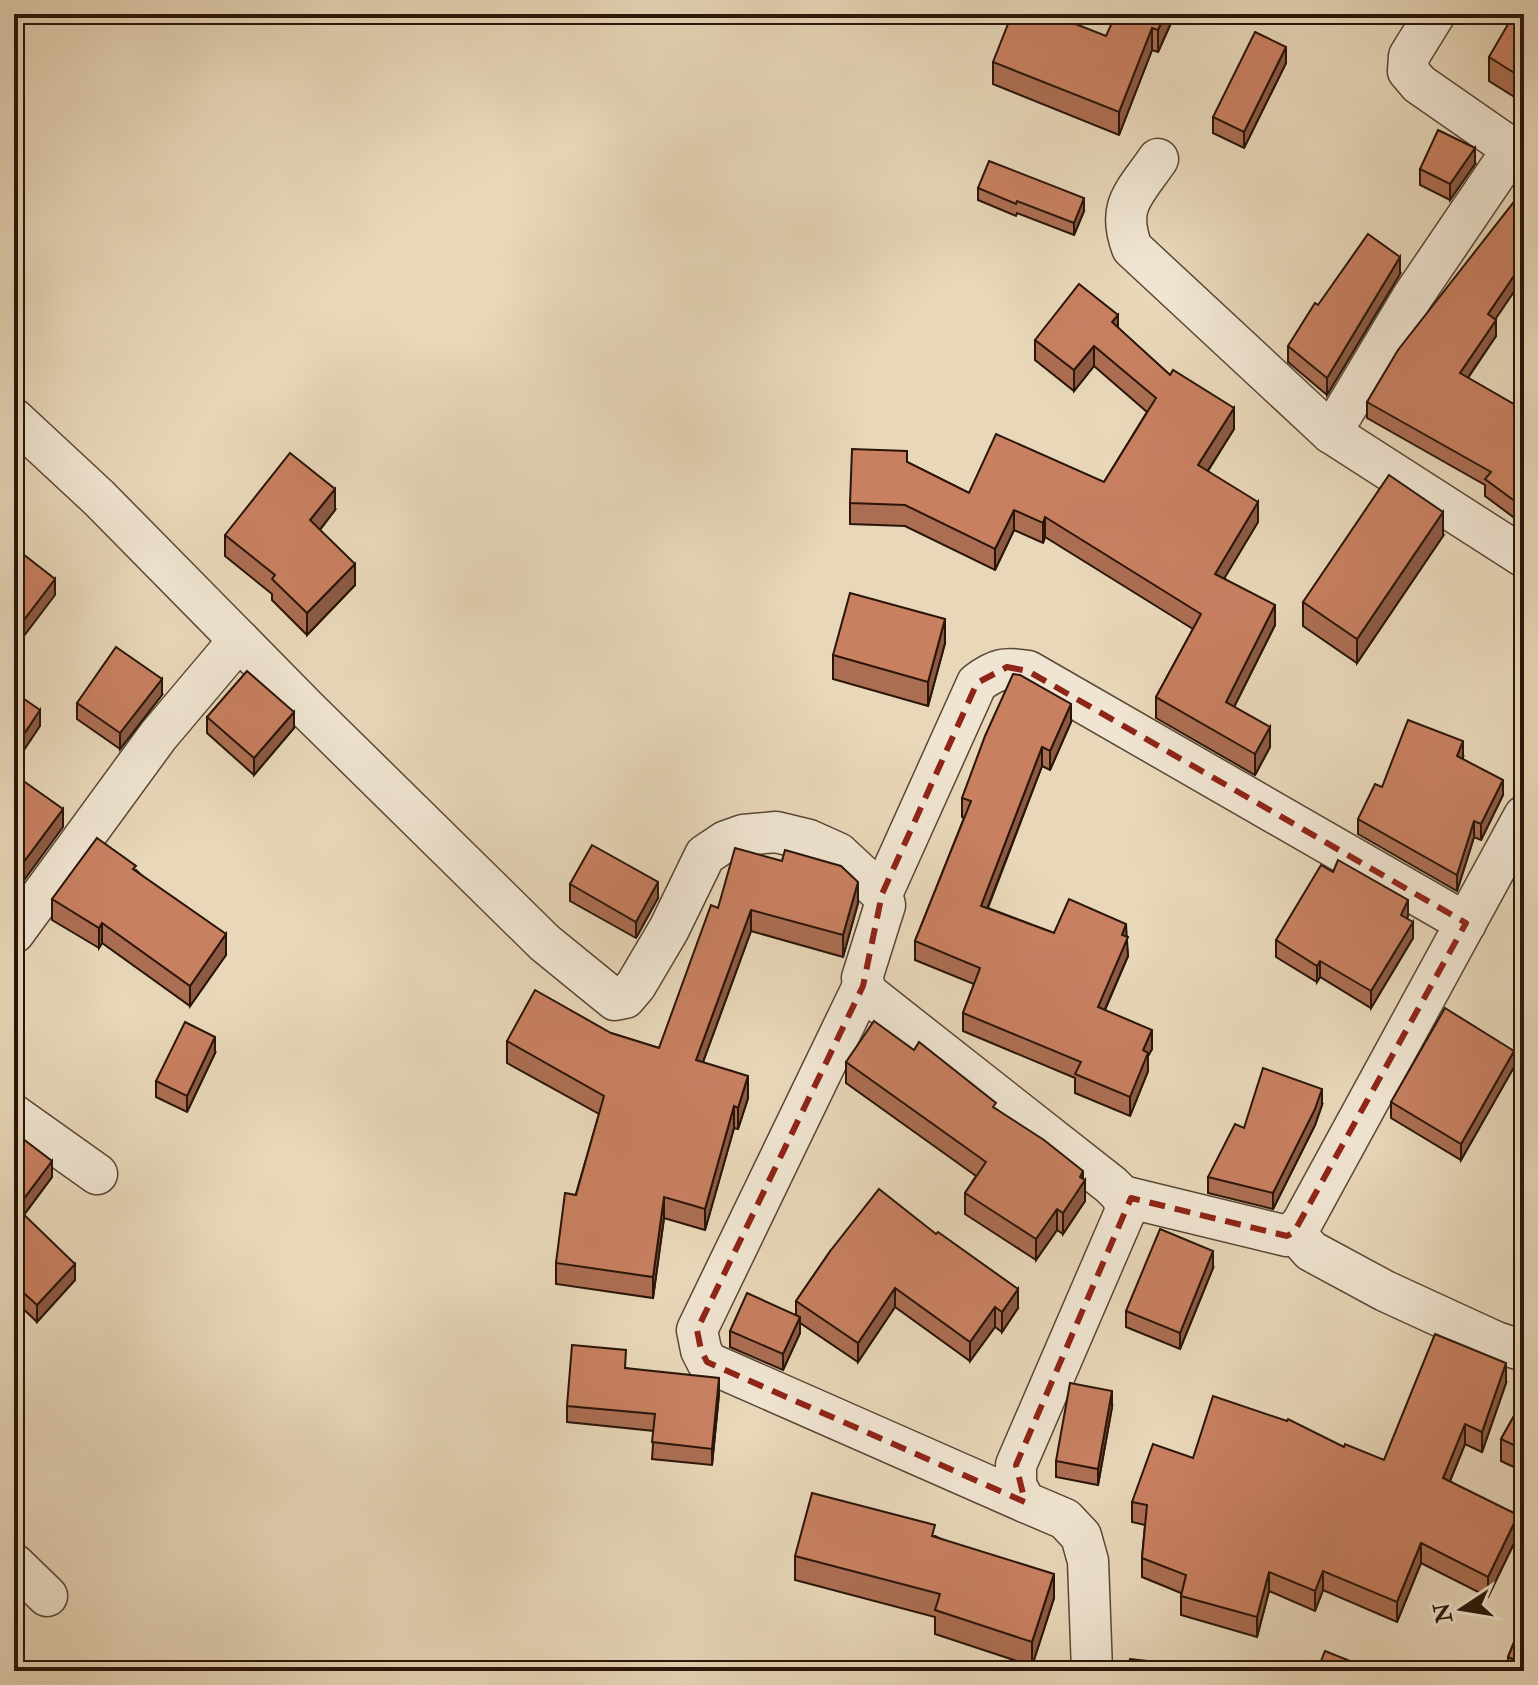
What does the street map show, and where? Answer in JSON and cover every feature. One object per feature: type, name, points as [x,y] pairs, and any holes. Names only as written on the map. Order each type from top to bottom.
[{"type":"street","points":[[1331,433],[1413,296],[1506,159],[1507,149],[1501,141],[1419,84],[1408,71],[1409,56],[1435,14]]},
{"type":"street","points":[[1158,159],[1126,208],[1126,232],[1132,248],[1331,433],[1524,557]]},
{"type":"street","points":[[14,419],[99,498],[533,932],[615,1000],[625,998],[636,985],[669,929],[705,855],[726,841],[743,835],[776,832],[809,840],[838,853],[882,894],[885,905],[862,978],[867,993],[1111,1185],[1122,1196],[1126,1210],[1016,1465],[1016,1485],[1025,1502]]},
{"type":"street","points":[[14,933],[158,736],[239,640]]},
{"type":"street","points":[[882,894],[977,683],[990,673],[1007,667],[1028,671],[1466,923]]},
{"type":"street","points":[[1122,1196],[1287,1236],[1294,1232],[1524,816]]},
{"type":"street","points":[[863,986],[697,1330],[701,1350],[707,1362],[1065,1519],[1081,1536],[1088,1561],[1092,1671]]},
{"type":"street","points":[[14,1115],[97,1174]]},
{"type":"street","points":[[1294,1232],[1311,1251],[1385,1291],[1496,1342],[1524,1351]]},
{"type":"street","points":[[14,1564],[47,1596]]},
{"type":"highlighted area","points":[[1007,667],[1028,671],[1466,923],[1294,1232],[1287,1236],[1131,1198],[1016,1465],[1025,1502],[707,1362],[701,1350],[697,1330],[863,986],[882,894],[977,683]]},
{"type":"building","points":[[1012,14],[1050,14],[1106,36],[1116,14],[1165,14],[1158,30],[1152,28],[1119,112],[993,62]]},
{"type":"building","points":[[1514,14],[1524,14],[1524,79],[1489,57]]},
{"type":"building","points":[[1255,32],[1286,47],[1244,132],[1213,117]]},
{"type":"building","points":[[1438,130],[1475,148],[1450,184],[1420,169]]},
{"type":"building","points":[[989,161],[1084,198],[1074,223],[978,188]]},
{"type":"building","points":[[1524,189],[1524,261],[1488,314],[1496,320],[1460,373],[1524,410],[1524,508],[1485,479],[1491,472],[1367,402],[1398,350]]},
{"type":"building","points":[[1368,234],[1400,257],[1327,378],[1288,346],[1315,303],[1318,305]]},
{"type":"building","points":[[1079,284],[1118,315],[1112,322],[1170,375],[1173,370],[1234,408],[1198,465],[1258,502],[1215,574],[1275,605],[1226,702],[1270,727],[1255,754],[1156,697],[1201,614],[1045,517],[1043,523],[1014,510],[995,549],[905,505],[850,503],[852,449],[907,451],[907,462],[969,493],[996,434],[1104,482],[1156,398],[1094,346],[1074,370],[1035,340]]},
{"type":"building","points":[[290,453],[335,489],[310,520],[355,564],[307,613],[272,579],[275,575],[225,535]]},
{"type":"building","points":[[1389,475],[1443,512],[1357,639],[1303,602]]},
{"type":"building","points":[[14,547],[55,579],[14,633]]},
{"type":"building","points":[[850,593],[945,619],[928,682],[833,655]]},
{"type":"building","points":[[116,647],[162,679],[120,733],[77,703]]},
{"type":"building","points":[[247,671],[294,712],[254,758],[207,717]]},
{"type":"building","points":[[1013,674],[1071,704],[1050,751],[1042,747],[981,906],[1054,933],[1069,899],[1126,924],[1122,935],[1128,937],[1098,1007],[1152,1030],[1143,1050],[1148,1053],[1130,1097],[1075,1074],[1081,1062],[963,1013],[980,968],[915,941],[971,801],[962,798]]},
{"type":"building","points":[[14,692],[40,710],[14,749]]},
{"type":"building","points":[[1408,720],[1463,741],[1457,756],[1503,780],[1481,824],[1474,821],[1457,875],[1358,819],[1375,784],[1382,787]]},
{"type":"building","points":[[22,780],[63,809],[14,875],[14,792]]},
{"type":"building","points":[[97,838],[136,866],[133,869],[226,934],[190,986],[102,923],[99,928],[52,899]]},
{"type":"building","points":[[592,845],[658,882],[636,922],[570,884]]},
{"type":"building","points":[[735,848],[782,861],[785,850],[841,866],[858,882],[843,935],[751,910],[696,1060],[748,1076],[738,1108],[734,1106],[705,1209],[664,1197],[653,1277],[556,1263],[565,1193],[576,1195],[604,1096],[507,1041],[535,990],[611,1033],[659,1048],[711,905],[718,908]]},
{"type":"building","points":[[1338,860],[1408,900],[1401,915],[1413,922],[1371,991],[1320,961],[1317,966],[1276,940],[1321,865],[1333,872]]},
{"type":"building","points":[[1445,1008],[1514,1051],[1461,1144],[1391,1102]]},
{"type":"building","points":[[874,1021],[914,1050],[919,1042],[996,1103],[993,1107],[1044,1140],[1083,1171],[1080,1177],[1085,1180],[1063,1213],[1057,1209],[1036,1239],[965,1193],[986,1162],[846,1062]]},
{"type":"building","points":[[185,1022],[215,1037],[187,1096],[156,1081]]},
{"type":"building","points":[[1263,1068],[1322,1089],[1273,1193],[1208,1177],[1235,1124],[1244,1128]]},
{"type":"building","points":[[14,1132],[52,1161],[17,1208],[75,1264],[37,1305],[14,1284]]},
{"type":"building","points":[[879,1189],[936,1234],[938,1232],[1018,1289],[1002,1312],[995,1307],[970,1342],[895,1288],[858,1343],[796,1301]]},
{"type":"building","points":[[1160,1229],[1213,1251],[1180,1333],[1126,1311]]},
{"type":"building","points":[[747,1293],[800,1317],[783,1354],[730,1331]]},
{"type":"building","points":[[1435,1334],[1506,1363],[1482,1432],[1465,1424],[1443,1478],[1518,1515],[1488,1577],[1421,1543],[1397,1602],[1323,1571],[1315,1591],[1269,1572],[1257,1617],[1181,1596],[1186,1575],[1142,1558],[1147,1505],[1132,1502],[1153,1444],[1193,1458],[1213,1396],[1288,1419],[1344,1447],[1345,1444],[1384,1460]]},
{"type":"building","points":[[572,1345],[626,1350],[625,1368],[719,1378],[712,1449],[652,1442],[655,1414],[567,1406]]},
{"type":"building","points":[[1070,1383],[1112,1391],[1098,1469],[1056,1461]]},
{"type":"building","points":[[1524,1398],[1524,1450],[1501,1439]]},
{"type":"building","points":[[812,1493],[935,1525],[932,1536],[1054,1574],[1032,1642],[935,1610],[940,1594],[795,1556]]},
{"type":"building","points":[[1524,1618],[1524,1664],[1508,1657]]},
{"type":"building","points":[[1325,1651],[1370,1669],[1317,1671]]},
{"type":"building","points":[[1130,1659],[1235,1671],[1128,1671]]}]
